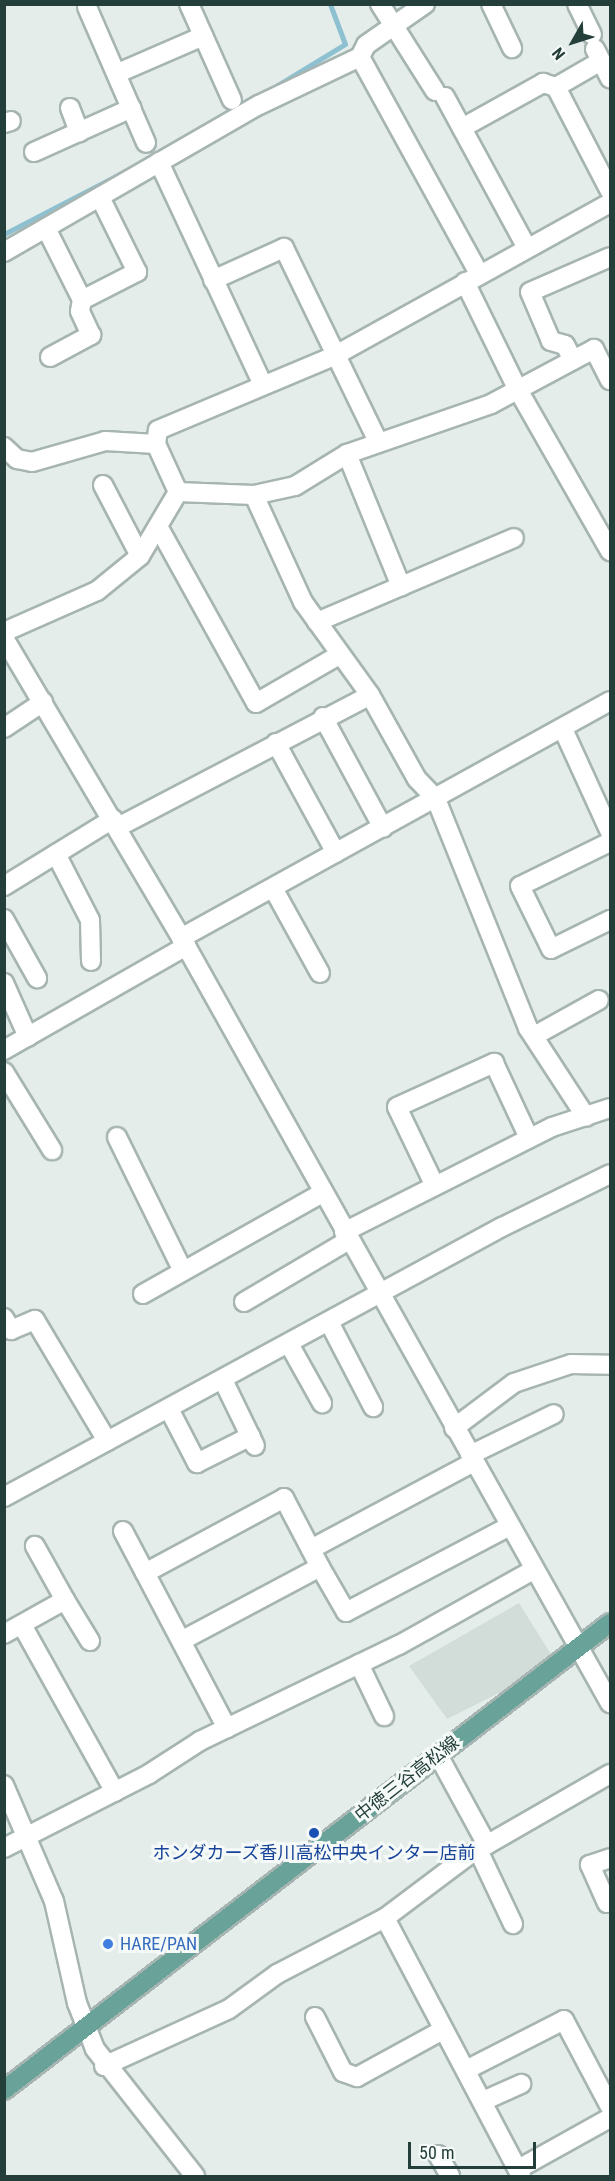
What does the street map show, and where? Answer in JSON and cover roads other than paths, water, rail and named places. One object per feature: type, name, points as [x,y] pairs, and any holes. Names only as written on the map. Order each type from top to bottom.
[{"type":"main road","name":"中徳三谷高松線","points":[[4,2090],[610,1623]]},
{"type":"street","points":[[189,4],[232,100]]},
{"type":"street","points":[[380,4],[397,24],[462,128],[526,246]]},
{"type":"street","points":[[4,252],[159,162],[360,57],[366,45],[425,4]]},
{"type":"street","points":[[491,4],[512,48]]},
{"type":"street","points":[[577,4],[610,78]]},
{"type":"street","points":[[87,7],[118,73],[146,143]]},
{"type":"street","points":[[118,73],[203,36]]},
{"type":"street","points":[[556,87],[596,48]]},
{"type":"street","points":[[360,57],[471,277],[517,388],[610,551]]},
{"type":"street","points":[[462,128],[543,83],[556,87],[610,191]]},
{"type":"street","points":[[69,108],[79,132]]},
{"type":"street","points":[[34,152],[132,108]]},
{"type":"street","points":[[159,162],[262,383]]},
{"type":"street","points":[[82,300],[137,272],[100,197]]},
{"type":"street","points":[[178,492],[156,444],[158,430],[262,383],[334,356],[526,246],[610,203]]},
{"type":"street","points":[[46,228],[82,300],[80,311],[91,335],[50,357]]},
{"type":"street","points":[[213,280],[284,248],[334,356],[378,442]]},
{"type":"street","points":[[573,360],[565,345],[551,340],[530,292],[610,257]]},
{"type":"street","points":[[178,492],[254,495],[312,479],[346,454],[491,404],[517,388],[602,346],[610,380]]},
{"type":"street","points":[[4,447],[17,459],[32,462],[105,441],[156,444]]},
{"type":"street","points":[[346,454],[400,586]]},
{"type":"street","points":[[104,485],[140,556]]},
{"type":"street","points":[[178,492],[159,528],[140,556],[97,591],[5,637],[184,942],[577,1649],[610,1702]]},
{"type":"street","points":[[254,495],[317,622],[339,655],[370,694],[393,744],[436,799],[534,1036],[586,1118]]},
{"type":"street","points":[[159,528],[256,703],[339,655]]},
{"type":"street","points":[[317,622],[514,538]]},
{"type":"street","points":[[4,886],[56,854],[370,694]]},
{"type":"street","points":[[4,1050],[273,888],[610,701]]},
{"type":"street","points":[[4,728],[43,702]]},
{"type":"street","points":[[323,717],[383,828]]},
{"type":"street","points":[[563,729],[610,832]]},
{"type":"street","points":[[276,743],[336,854]]},
{"type":"street","points":[[610,842],[520,885],[551,949],[610,920]]},
{"type":"street","points":[[56,854],[90,920],[91,961]]},
{"type":"street","points":[[273,888],[320,973]]},
{"type":"street","points":[[4,919],[37,978]]},
{"type":"street","points":[[4,982],[28,1037]]},
{"type":"street","points":[[534,1036],[599,1000]]},
{"type":"street","points":[[434,1184],[397,1107],[494,1063],[529,1138]]},
{"type":"street","points":[[4,1072],[52,1150]]},
{"type":"street","points":[[244,1302],[274,1294],[346,1236],[434,1184],[529,1138],[610,1108]]},
{"type":"street","points":[[117,1137],[183,1272]]},
{"type":"street","points":[[4,1497],[290,1344],[376,1290],[610,1174]]},
{"type":"street","points":[[143,1294],[322,1193]]},
{"type":"street","points":[[4,1318],[11,1330],[35,1320],[107,1441]]},
{"type":"street","points":[[328,1322],[373,1407]]},
{"type":"street","points":[[290,1344],[322,1403]]},
{"type":"street","points":[[454,1428],[514,1383],[571,1364],[610,1365]]},
{"type":"street","points":[[168,1409],[197,1463],[253,1441],[223,1380]]},
{"type":"street","points":[[311,1549],[554,1414]]},
{"type":"street","points":[[145,1573],[284,1498],[346,1612],[510,1526]]},
{"type":"street","points":[[123,1531],[227,1728]]},
{"type":"street","points":[[35,1546],[90,1641]]},
{"type":"street","points":[[181,1641],[320,1566]]},
{"type":"street","points":[[4,1848],[115,1792],[227,1728],[359,1665],[533,1570]]},
{"type":"street","points":[[4,1634],[65,1600]]},
{"type":"street","points":[[22,1625],[115,1792]]},
{"type":"street","points":[[359,1665],[384,1716]]},
{"type":"street","points":[[438,1755],[482,1847],[513,1924]]},
{"type":"street","points":[[104,2066],[230,2009],[277,1974],[385,1918],[482,1847],[610,1774]]},
{"type":"street","points":[[4,1785],[29,1836],[54,1901],[86,2025],[104,2066],[195,2176]]},
{"type":"street","points":[[607,1903],[590,1866],[610,1858]]},
{"type":"street","points":[[385,1918],[521,2172],[610,2118]]},
{"type":"street","points":[[315,2017],[343,2072],[357,2077],[443,2030]]},
{"type":"street","points":[[466,2070],[564,2020],[610,2107]]},
{"type":"street","points":[[483,2101],[521,2084]]},
{"type":"street","points":[[438,2155],[450,2176]]},
{"type":"waterway","points":[[268,91],[345,44],[330,4]]},
{"type":"waterway","points":[[4,234],[137,165]]},
{"type":"place","name":"ホンダカーズ香川高松中央インター店前","points":[[314,1833]]},
{"type":"place","name":"HARE/PAN","points":[[108,1944]]}]
